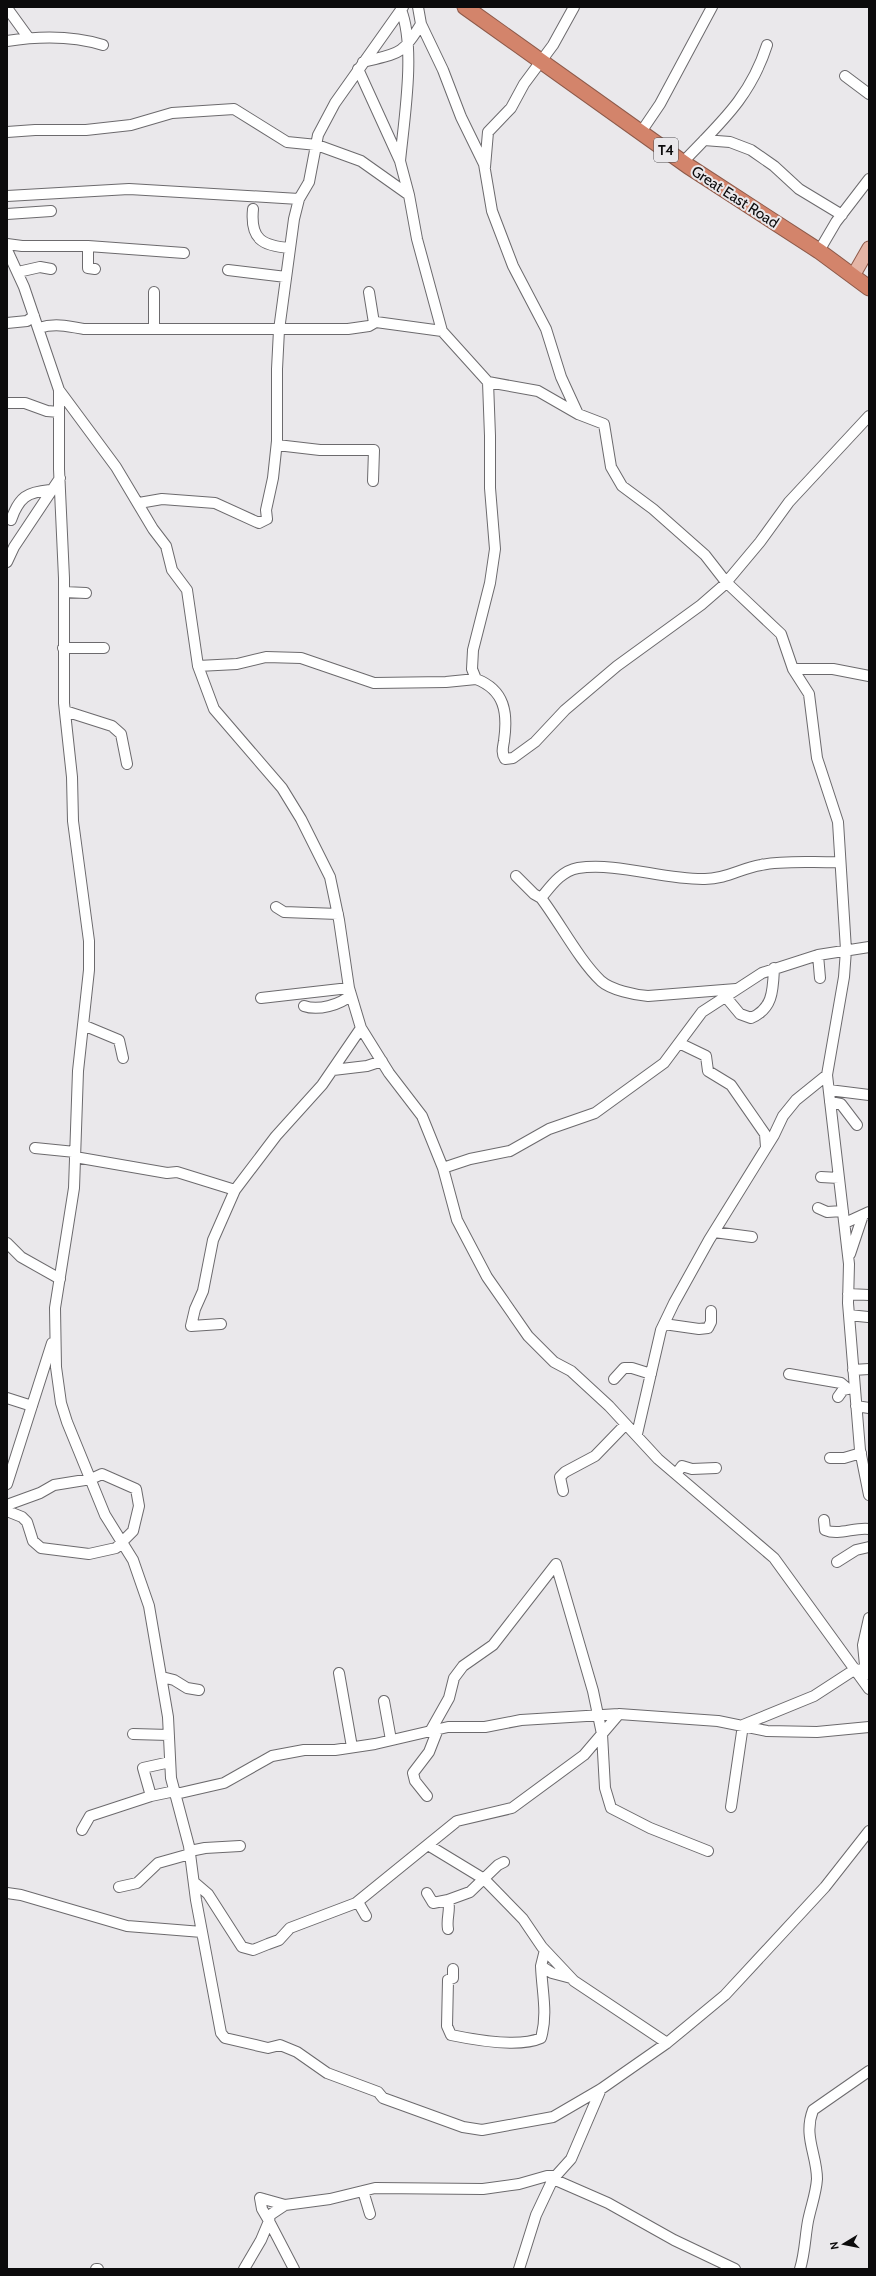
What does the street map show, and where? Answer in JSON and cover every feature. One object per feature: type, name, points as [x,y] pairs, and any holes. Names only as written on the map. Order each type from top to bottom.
[{"type":"highway","name":"Great East Road","points":[[465,7],[683,162],[819,251],[869,288]]},
{"type":"main road","points":[[853,276],[869,248]]},
{"type":"street","points":[[418,7],[421,24],[443,70],[458,111],[485,170]]},
{"type":"street","points":[[574,7],[553,45],[524,84],[511,108],[488,132],[485,170],[492,211],[513,266],[546,329],[561,377],[578,414]]},
{"type":"street","points":[[641,132],[660,104],[712,7]]},
{"type":"street","points":[[7,8],[28,37]]},
{"type":"street","points":[[400,161],[405,106],[407,45],[405,21],[402,8]]},
{"type":"street","points":[[139,503],[162,499],[215,503],[252,520],[264,522],[267,520],[266,510],[274,478],[277,445],[279,330],[290,248],[299,199],[309,182],[318,135],[335,103],[402,8]]},
{"type":"street","points":[[360,66],[399,53],[407,45],[421,24]]},
{"type":"street","points":[[7,41],[28,37],[64,37],[89,40],[103,45]]},
{"type":"street","points":[[683,162],[738,104],[760,67],[767,45]]},
{"type":"street","points":[[360,66],[400,161],[409,195],[417,239],[442,332],[488,382],[538,390],[578,414],[604,424],[611,467],[622,486],[653,509],[705,554],[726,582],[781,634],[793,669],[809,694],[817,758],[838,822],[846,950],[844,977],[827,1075],[848,1256],[848,1294],[853,1370],[851,1388],[856,1406],[861,1453],[869,1495]]},
{"type":"street","points":[[845,76],[869,94]]},
{"type":"street","points":[[7,132],[35,130],[86,130],[131,125],[172,113],[234,109],[287,142],[317,145],[361,161],[409,195]]},
{"type":"street","points":[[704,140],[730,142],[751,150],[774,166],[799,189],[842,215]]},
{"type":"street","points":[[819,251],[842,215],[869,179]]},
{"type":"street","points":[[7,196],[129,189],[299,199]]},
{"type":"street","points":[[253,209],[253,229],[261,241],[275,247],[290,248]]},
{"type":"street","points":[[7,214],[51,211]]},
{"type":"street","points":[[7,244],[22,246],[88,246],[184,253]]},
{"type":"street","points":[[88,246],[88,268],[95,269]]},
{"type":"street","points":[[7,250],[18,272],[39,328],[59,390],[64,592],[63,648],[65,711],[72,777],[73,821],[89,941],[89,970],[78,1071],[74,1188],[55,1308],[56,1367],[62,1403],[105,1515],[133,1560],[141,1579],[149,1606],[162,1677],[169,1735],[170,1762],[190,1852],[218,2025],[225,2038],[268,2048],[280,2045],[297,2052],[334,2076],[378,2092],[383,2098],[463,2127],[482,2130],[553,2118],[601,2089],[667,2043],[725,1995],[825,1887],[869,1831]]},
{"type":"street","points":[[18,272],[40,267],[51,269]]},
{"type":"street","points":[[228,270],[286,277]]},
{"type":"street","points":[[154,292],[154,329]]},
{"type":"street","points":[[369,292],[374,323]]},
{"type":"street","points":[[7,323],[27,321],[34,316]]},
{"type":"street","points":[[39,328],[47,325],[61,325],[84,329],[279,330],[348,329],[374,323],[395,323],[442,332]]},
{"type":"street","points":[[476,679],[472,669],[473,650],[490,583],[495,549],[490,488],[488,382]]},
{"type":"street","points":[[59,390],[116,468],[139,503],[153,529],[166,546],[172,570],[186,590],[198,666],[214,708],[282,788],[301,819],[330,877],[338,914],[350,992],[361,1028],[382,1061],[422,1116],[443,1168],[457,1220],[487,1277],[507,1308],[528,1336],[554,1362],[571,1370],[609,1406],[625,1425],[637,1434],[658,1459],[774,1558],[868,1687]]},
{"type":"street","points":[[7,402],[25,403],[47,411],[59,412]]},
{"type":"street","points":[[198,666],[237,664],[266,657],[301,658],[374,683],[446,682],[476,679],[485,683],[500,695],[506,722],[503,755],[505,759],[513,758],[535,742],[565,710],[617,666],[701,605],[726,582],[760,542],[789,502],[869,416]]},
{"type":"street","points":[[277,445],[320,450],[374,450],[373,481]]},
{"type":"street","points":[[7,562],[14,547],[50,490],[60,478]]},
{"type":"street","points":[[11,520],[19,501],[34,491],[50,490]]},
{"type":"street","points":[[64,592],[86,593]]},
{"type":"street","points":[[63,648],[104,648]]},
{"type":"street","points":[[793,669],[833,670],[869,676]]},
{"type":"street","points":[[65,711],[84,719],[112,726],[121,734],[127,764]]},
{"type":"street","points":[[541,898],[560,875],[577,868],[598,866],[669,878],[706,879],[727,877],[759,865],[774,863],[840,862]]},
{"type":"street","points":[[516,876],[534,894],[541,898],[558,920],[585,962],[606,985],[638,995],[648,996],[736,989]]},
{"type":"street","points":[[276,907],[284,912],[338,914]]},
{"type":"street","points":[[443,1168],[470,1159],[510,1151],[549,1129],[595,1113],[652,1074],[664,1063],[702,1012],[736,989],[774,968],[799,962],[818,955],[869,947]]},
{"type":"street","points":[[818,955],[820,978]]},
{"type":"street","points":[[725,996],[740,1014],[750,1018],[760,1014],[770,1002],[774,968]]},
{"type":"street","points":[[261,998],[350,992]]},
{"type":"street","points":[[304,1006],[310,1008],[326,1006],[344,1001],[350,992]]},
{"type":"street","points":[[83,1025],[119,1040],[123,1058]]},
{"type":"street","points":[[220,1324],[191,1326],[195,1309],[203,1291],[213,1240],[235,1190],[276,1136],[303,1108],[333,1070],[361,1028]]},
{"type":"street","points":[[679,1043],[706,1056],[708,1071],[731,1085],[765,1134],[766,1147]]},
{"type":"street","points":[[333,1070],[367,1066],[382,1061]]},
{"type":"street","points":[[637,1434],[650,1374],[664,1324],[714,1232],[766,1147],[783,1116],[796,1100],[827,1075]]},
{"type":"street","points":[[829,1090],[869,1095]]},
{"type":"street","points":[[830,1102],[841,1104],[857,1125]]},
{"type":"street","points":[[35,1148],[167,1173],[177,1172],[235,1190]]},
{"type":"street","points":[[821,1177],[839,1178]]},
{"type":"street","points":[[818,1208],[827,1212],[844,1212]]},
{"type":"street","points":[[845,1223],[865,1217]]},
{"type":"street","points":[[848,1256],[865,1217]]},
{"type":"street","points":[[714,1232],[752,1237]]},
{"type":"street","points":[[7,1243],[21,1257],[60,1279]]},
{"type":"street","points":[[848,1294],[869,1295]]},
{"type":"street","points":[[664,1324],[699,1329],[708,1328],[711,1322],[711,1311]]},
{"type":"street","points":[[849,1315],[868,1317]]},
{"type":"street","points":[[7,1484],[55,1334]]},
{"type":"street","points":[[614,1379],[624,1368],[632,1368],[650,1374]]},
{"type":"street","points":[[853,1370],[869,1369]]},
{"type":"street","points":[[789,1374],[841,1383],[851,1388]]},
{"type":"street","points":[[838,1397],[843,1390],[851,1388]]},
{"type":"street","points":[[7,1398],[32,1406]]},
{"type":"street","points":[[856,1406],[869,1408]]},
{"type":"street","points":[[563,1491],[560,1477],[565,1472],[595,1456],[625,1425]]},
{"type":"street","points":[[830,1458],[844,1458],[861,1453]]},
{"type":"street","points":[[676,1474],[682,1466],[692,1469],[716,1468]]},
{"type":"street","points":[[7,1505],[54,1485],[91,1479],[102,1474],[136,1489],[139,1506],[133,1531],[122,1544],[116,1548],[89,1554],[41,1548],[33,1541],[27,1522],[22,1517],[7,1511]]},
{"type":"street","points":[[824,1520],[825,1530],[832,1533],[861,1528],[869,1529]]},
{"type":"street","points":[[837,1562],[856,1550],[869,1547]]},
{"type":"street","points":[[427,1796],[415,1781],[413,1773],[429,1752],[434,1729],[449,1698],[454,1678],[462,1666],[493,1645],[556,1564],[593,1691],[597,1716],[602,1734],[605,1788],[611,1808],[650,1828],[708,1851]]},
{"type":"street","points":[[868,1687],[863,1645],[869,1618]]},
{"type":"street","points":[[744,1725],[814,1696],[855,1670],[866,1669]]},
{"type":"street","points":[[338,1673],[352,1747]]},
{"type":"street","points":[[162,1677],[174,1680],[187,1688],[199,1690]]},
{"type":"street","points":[[384,1701],[391,1740]]},
{"type":"street","points":[[194,1882],[208,1894],[237,1943],[247,1950],[253,1950],[279,1940],[290,1928],[358,1902],[457,1821],[512,1808],[584,1755],[619,1714]]},
{"type":"street","points":[[82,1830],[90,1816],[127,1802],[151,1796],[224,1784],[272,1756],[304,1750],[352,1747],[391,1740],[434,1729],[460,1726],[485,1727],[521,1720],[619,1714],[744,1725],[767,1731],[816,1732],[869,1727]]},
{"type":"street","points":[[731,1807],[744,1725]]},
{"type":"street","points":[[133,1734],[169,1735]]},
{"type":"street","points":[[151,1796],[142,1768],[170,1762]]},
{"type":"street","points":[[428,1845],[484,1879],[522,1919],[546,1950],[571,1978],[590,1994],[667,2043]]},
{"type":"street","points":[[118,1887],[137,1882],[158,1863],[190,1852],[206,1848],[240,1846]]},
{"type":"street","points":[[427,1893],[433,1903],[448,1900],[470,1892],[498,1865],[504,1862]]},
{"type":"street","points":[[7,1893],[21,1895],[127,1926],[202,1932]]},
{"type":"street","points":[[448,1900],[450,1907],[446,1919],[448,1929]]},
{"type":"street","points":[[358,1902],[366,1916]]},
{"type":"street","points":[[453,1969],[453,1978],[448,1980],[447,2026],[451,2036],[475,2040],[532,2043],[541,2038],[546,2022],[546,2001],[542,1986],[541,1966],[546,1950]]},
{"type":"street","points":[[541,1966],[552,1973],[571,1978]]},
{"type":"street","points":[[800,2269],[804,2254],[810,2214],[816,2195],[817,2177],[811,2150],[809,2120],[813,2110],[869,2071]]},
{"type":"street","points":[[519,2269],[536,2215],[554,2177],[571,2159],[601,2089]]},
{"type":"street","points":[[294,2269],[262,2209],[260,2198],[285,2205],[330,2199],[363,2191],[386,2188],[483,2189],[519,2184],[547,2176],[554,2177],[608,2202],[674,2240],[735,2269]]},
{"type":"street","points":[[363,2191],[370,2214]]},
{"type":"street","points":[[244,2269],[261,2240],[270,2215],[285,2205]]}]
